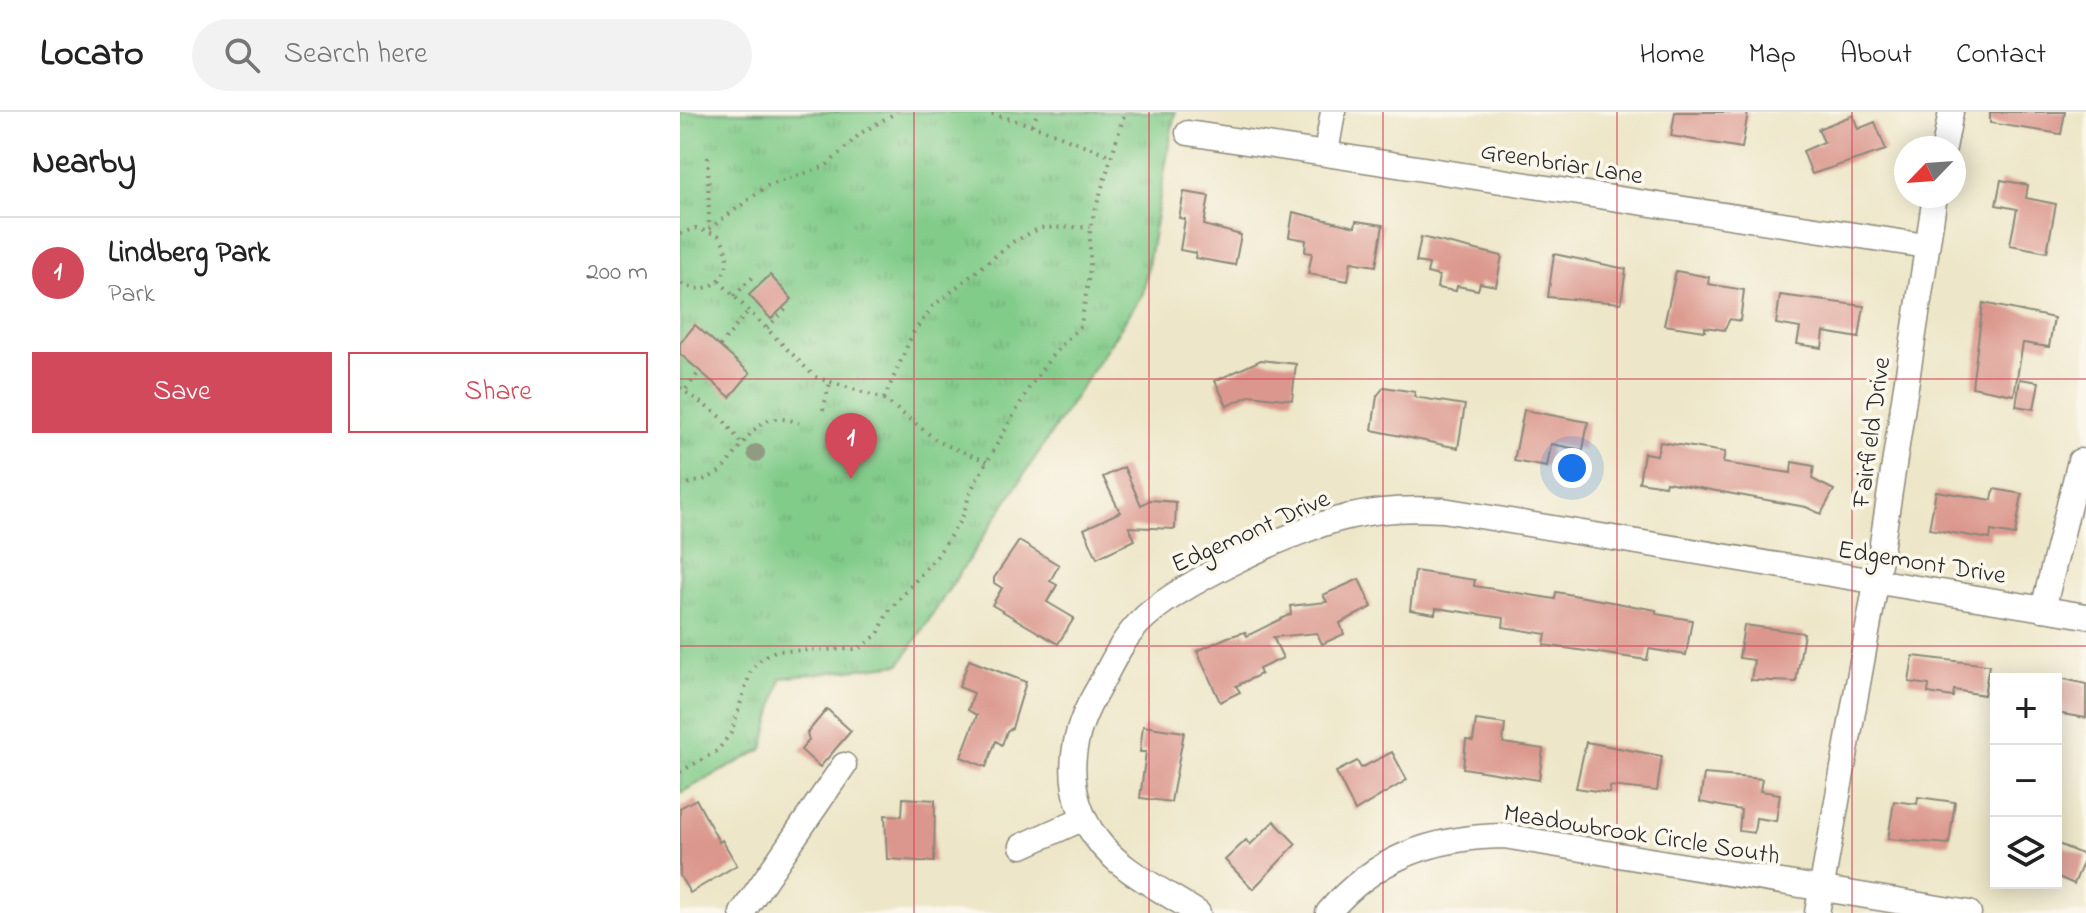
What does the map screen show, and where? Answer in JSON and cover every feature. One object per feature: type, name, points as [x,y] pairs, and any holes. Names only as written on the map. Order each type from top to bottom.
[{"type":"street","points":[[1326,153],[1333,112]]},
{"type":"street","points":[[1946,136],[1951,112]]},
{"type":"street","name":"Greenbriar Lane","points":[[1188,133],[1926,246]]},
{"type":"street","name":"Fairfield Drive","points":[[1819,901],[1876,583],[1933,208]]},
{"type":"street","points":[[2043,609],[2080,461]]},
{"type":"street","name":"Edgemont Drive","points":[[1198,913],[1114,858],[1084,818],[1075,794],[1072,768],[1080,722],[1126,638],[1139,623],[1184,587],[1311,529],[1345,517],[1380,510],[1443,510],[2086,616]]},
{"type":"street","points":[[742,913],[844,765]]},
{"type":"street","points":[[1022,846],[1084,818]]},
{"type":"street","name":"Meadowbrook Circle South","points":[[1328,913],[1371,871],[1401,854],[1434,842],[1504,836],[1819,901],[1969,913]]},
{"type":"path","points":[[709,229],[767,186],[826,166],[861,133],[897,112]]},
{"type":"path","points":[[984,112],[1032,125],[1112,156]]},
{"type":"path","points":[[1032,125],[1038,112]]},
{"type":"path","points":[[680,772],[717,751],[731,733],[751,670],[762,658],[775,651],[859,649],[878,634],[888,612],[937,556],[962,518],[971,490],[1029,388],[1054,353],[1081,325],[1090,269],[1090,227],[1125,112]]},
{"type":"path","points":[[708,157],[709,229]]},
{"type":"path","points":[[884,399],[913,333],[932,307],[1013,242],[1040,228],[1090,227]]},
{"type":"path","points":[[680,234],[695,228],[709,229],[724,243],[728,253],[725,273],[719,281],[701,289],[680,283]]},
{"type":"path","points":[[734,296],[753,277]]},
{"type":"path","points":[[719,281],[815,377],[864,390],[884,399],[939,442],[988,462]]},
{"type":"path","points":[[767,328],[786,309]]},
{"type":"path","points":[[720,346],[748,311]]},
{"type":"path","points":[[700,371],[683,388],[721,417],[742,444]]},
{"type":"path","points":[[823,410],[830,383]]},
{"type":"path","points":[[680,485],[708,479],[720,471],[762,422],[774,418],[799,423]]},
{"type":"green space","points":[[680,112],[1175,112],[1143,293],[900,664],[781,678],[763,749],[680,793]]},
{"type":"building","points":[[1675,112],[1748,112],[1742,148],[1671,136]]},
{"type":"building","points":[[1990,112],[2065,112],[2061,134],[1990,123]]},
{"type":"building","points":[[1853,115],[1858,129],[1875,122],[1886,150],[1812,174],[1803,151],[1824,142],[1818,129]]},
{"type":"building","points":[[2001,180],[2028,185],[2026,198],[2056,204],[2047,252],[2010,245],[2017,209],[1996,205]]},
{"type":"building","points":[[1184,192],[1209,196],[1204,225],[1241,235],[1235,265],[1195,258],[1196,253],[1180,250],[1185,219],[1179,218]]},
{"type":"building","points":[[1293,212],[1355,227],[1356,221],[1383,225],[1376,266],[1351,262],[1348,281],[1308,274],[1312,253],[1305,252],[1306,240],[1289,237]]},
{"type":"building","points":[[1421,237],[1502,256],[1496,286],[1480,283],[1478,290],[1457,286],[1456,291],[1437,288],[1439,276],[1427,273],[1429,264],[1416,262]]},
{"type":"building","points":[[1554,254],[1626,269],[1621,303],[1548,297]]},
{"type":"building","points":[[1676,271],[1709,277],[1708,284],[1744,290],[1740,321],[1730,319],[1724,330],[1705,327],[1705,331],[1664,325]]},
{"type":"building","points":[[770,275],[792,299],[771,319],[749,295]]},
{"type":"building","points":[[1780,295],[1864,306],[1859,338],[1824,332],[1822,348],[1797,344],[1800,328],[1776,324]]},
{"type":"building","points":[[1983,303],[2054,318],[2049,347],[2023,343],[2014,395],[1972,387]]},
{"type":"building","points":[[695,325],[750,373],[730,397],[680,354],[680,343]]},
{"type":"building","points":[[1261,360],[1296,364],[1292,400],[1251,395],[1227,406],[1215,381]]},
{"type":"building","points":[[2020,379],[2039,382],[2034,409],[2016,406]]},
{"type":"building","points":[[1384,387],[1415,392],[1414,397],[1465,405],[1458,448],[1372,430],[1377,396]]},
{"type":"building","points":[[1524,410],[1588,422],[1583,450],[1551,444],[1547,467],[1514,461]]},
{"type":"building","points":[[1660,442],[1725,452],[1723,463],[1791,473],[1792,462],[1814,466],[1812,479],[1834,490],[1821,514],[1806,507],[1666,482],[1665,486],[1639,482],[1644,453],[1657,455]]},
{"type":"building","points":[[1124,467],[1141,505],[1150,500],[1176,502],[1175,529],[1129,527],[1135,540],[1097,558],[1084,529],[1120,512],[1103,477]]},
{"type":"building","points":[[1994,489],[2022,494],[2015,535],[1991,531],[1990,539],[1929,529],[1936,491],[1992,500]]},
{"type":"building","points":[[1019,541],[1059,565],[1050,581],[1057,585],[1047,602],[1074,618],[1058,644],[992,605],[1002,588],[994,583],[994,578]]},
{"type":"building","points":[[1415,571],[1475,580],[1474,586],[1555,599],[1556,592],[1656,610],[1656,614],[1692,620],[1686,655],[1649,649],[1647,660],[1544,645],[1546,634],[1503,627],[1504,618],[1436,608],[1435,614],[1410,610]]},
{"type":"building","points":[[1359,579],[1372,607],[1340,623],[1344,634],[1322,644],[1317,633],[1273,637],[1283,658],[1259,669],[1261,674],[1236,686],[1240,692],[1220,702],[1197,651],[1228,637],[1245,632],[1247,636],[1291,614],[1290,606],[1327,602],[1323,595]]},
{"type":"building","points":[[1744,625],[1804,633],[1796,682],[1751,680],[1754,660],[1739,658]]},
{"type":"building","points":[[1913,656],[1989,665],[1984,695],[1954,690],[1953,697],[1928,693],[1929,685],[1909,682]]},
{"type":"building","points":[[969,660],[1026,682],[1012,728],[1007,731],[1002,745],[996,741],[986,767],[961,757],[977,715],[968,710],[974,693],[959,687]]},
{"type":"building","points":[[2062,678],[2086,684],[2086,718],[2062,714]]},
{"type":"building","points":[[827,709],[851,731],[820,767],[801,750],[809,740],[807,733]]},
{"type":"building","points":[[1476,720],[1505,724],[1503,743],[1543,749],[1539,780],[1463,768],[1466,740],[1473,741]]},
{"type":"building","points":[[1143,726],[1184,732],[1171,802],[1140,798],[1146,752],[1140,752]]},
{"type":"building","points":[[1586,742],[1662,756],[1657,791],[1610,786],[1610,793],[1576,788]]},
{"type":"building","points":[[1392,752],[1407,780],[1355,811],[1336,772],[1357,761],[1361,768]]},
{"type":"building","points":[[1704,774],[1762,779],[1760,791],[1780,794],[1776,821],[1756,818],[1754,833],[1739,831],[1741,810],[1700,802]]},
{"type":"building","points":[[1918,797],[1955,802],[1949,844],[1888,839],[1894,801],[1917,804]]},
{"type":"building","points":[[903,798],[935,800],[934,862],[887,859],[885,815],[902,816]]},
{"type":"building","points":[[696,799],[719,842],[722,840],[737,865],[690,893],[680,876],[680,808]]},
{"type":"building","points":[[1274,821],[1296,844],[1253,889],[1225,860],[1246,840],[1250,845]]},
{"type":"building","points":[[2062,846],[2086,856],[2074,884],[2062,879]]},
{"type":"place","name":"Lindberg Park","points":[[851,479]]}]
